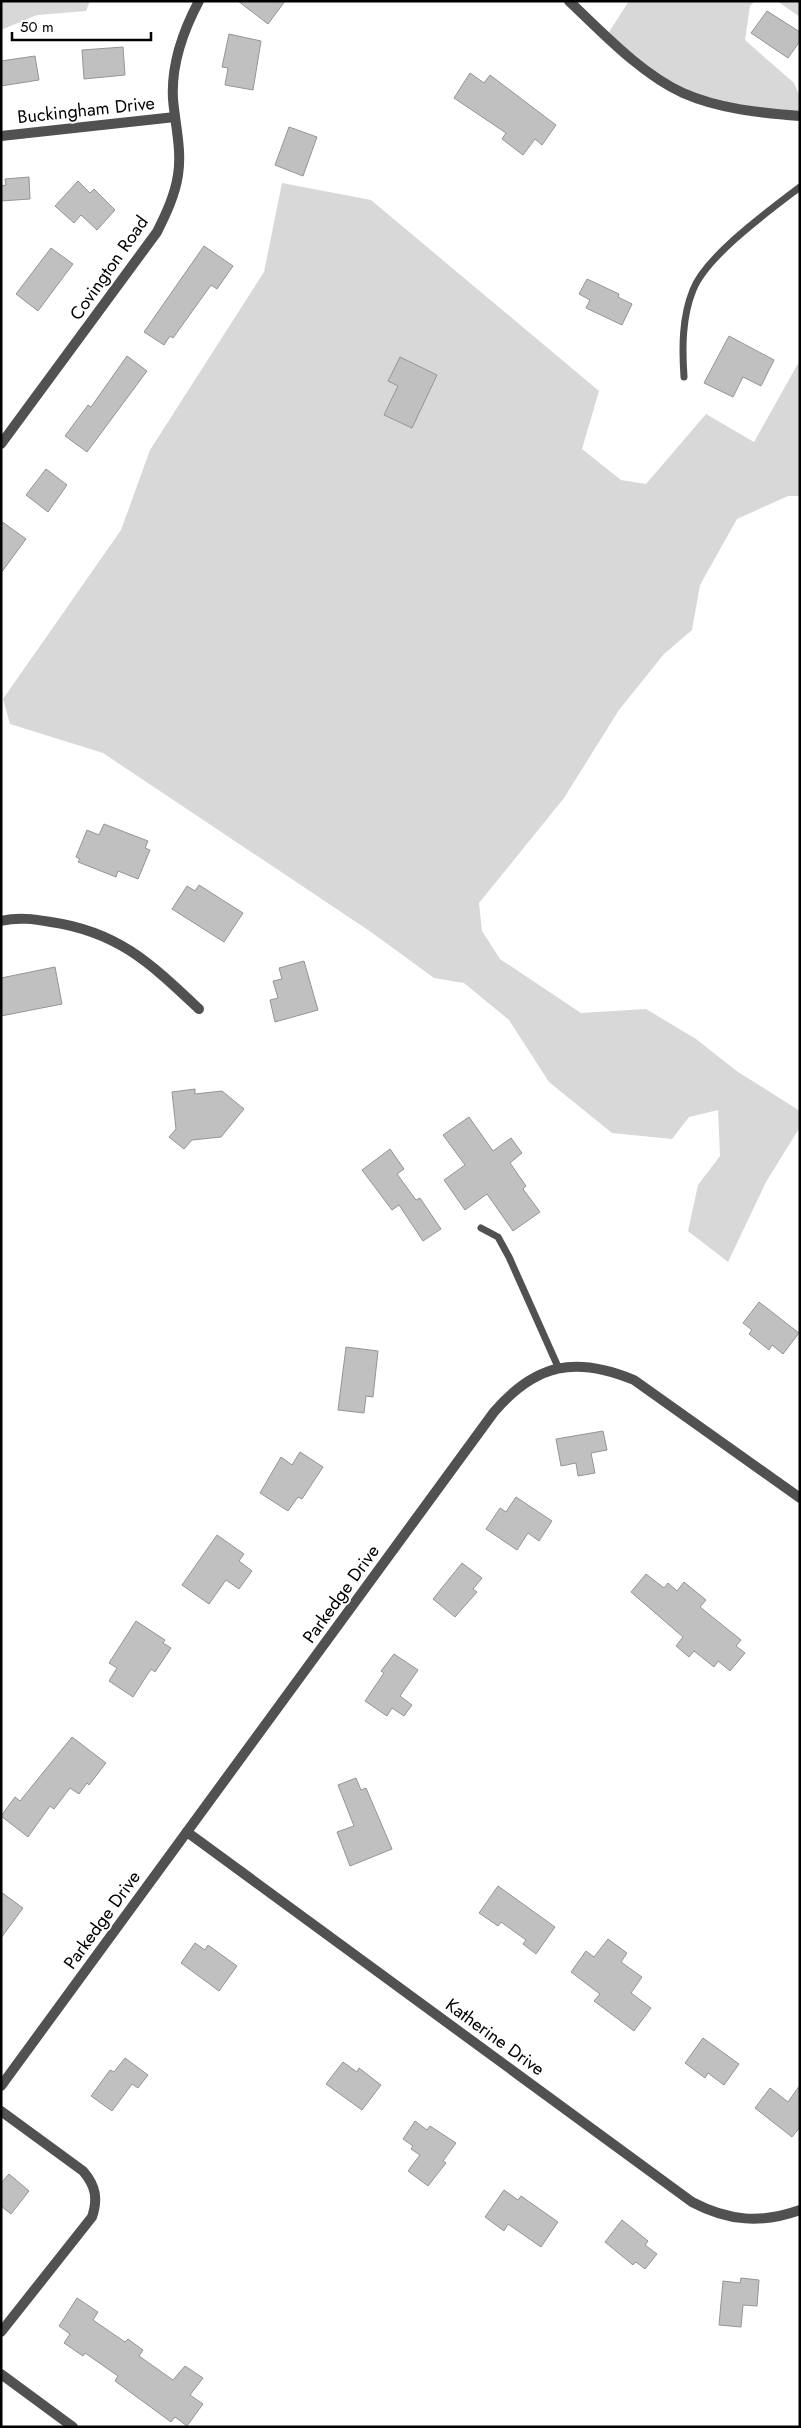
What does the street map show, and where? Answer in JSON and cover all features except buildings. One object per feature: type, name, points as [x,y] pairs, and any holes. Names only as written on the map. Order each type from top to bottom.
[{"type":"street","name":"Covington Road","points":[[1,444],[157,232],[167,212],[178,177],[179,158],[173,97],[175,63],[185,30],[199,1]]},
{"type":"street","points":[[569,1],[643,67],[682,92],[705,101],[730,107],[800,116]]},
{"type":"street","name":"Buckingham Drive","points":[[1,136],[175,117]]},
{"type":"street","points":[[1,920],[32,919],[59,923],[102,935],[120,944],[155,968],[199,1009]]},
{"type":"street","name":"Parkedge Drive","points":[[1,2086],[494,1412],[528,1380],[539,1374],[572,1367],[609,1370],[634,1380],[800,1498]]},
{"type":"street","name":"Katherine Drive","points":[[187,1832],[692,2202],[711,2212],[748,2220],[771,2219],[800,2210]]},
{"type":"street","points":[[1,2111],[83,2171],[92,2181],[96,2204],[92,2217],[1,2332]]},
{"type":"street","points":[[1,2374],[73,2427]]},
{"type":"lane","points":[[684,377],[682,344],[687,313],[693,290],[703,271],[740,236],[800,187]]},
{"type":"lane","points":[[481,1228],[498,1237],[509,1257],[559,1369]]},
{"type":"shaded area","points":[[1,1],[90,1],[86,11],[37,15],[1,30]]},
{"type":"shaded area","points":[[629,1],[755,1],[750,6],[745,40],[794,83],[800,97],[800,116],[780,115],[682,92],[607,35]]},
{"type":"shaded area","points":[[777,1],[800,1],[800,17]]},
{"type":"shaded area","points":[[282,183],[371,200],[599,391],[582,449],[621,480],[646,484],[706,414],[754,442],[800,360],[800,496],[788,496],[737,519],[700,585],[692,630],[664,654],[619,710],[564,798],[479,903],[482,931],[500,959],[581,1013],[646,1009],[696,1039],[738,1072],[800,1111],[800,1127],[766,1182],[728,1262],[688,1231],[698,1185],[720,1156],[718,1110],[689,1117],[672,1139],[612,1133],[549,1082],[509,1020],[464,983],[434,978],[371,932],[103,753],[10,724],[3,699],[121,530],[150,450],[264,272]]}]
